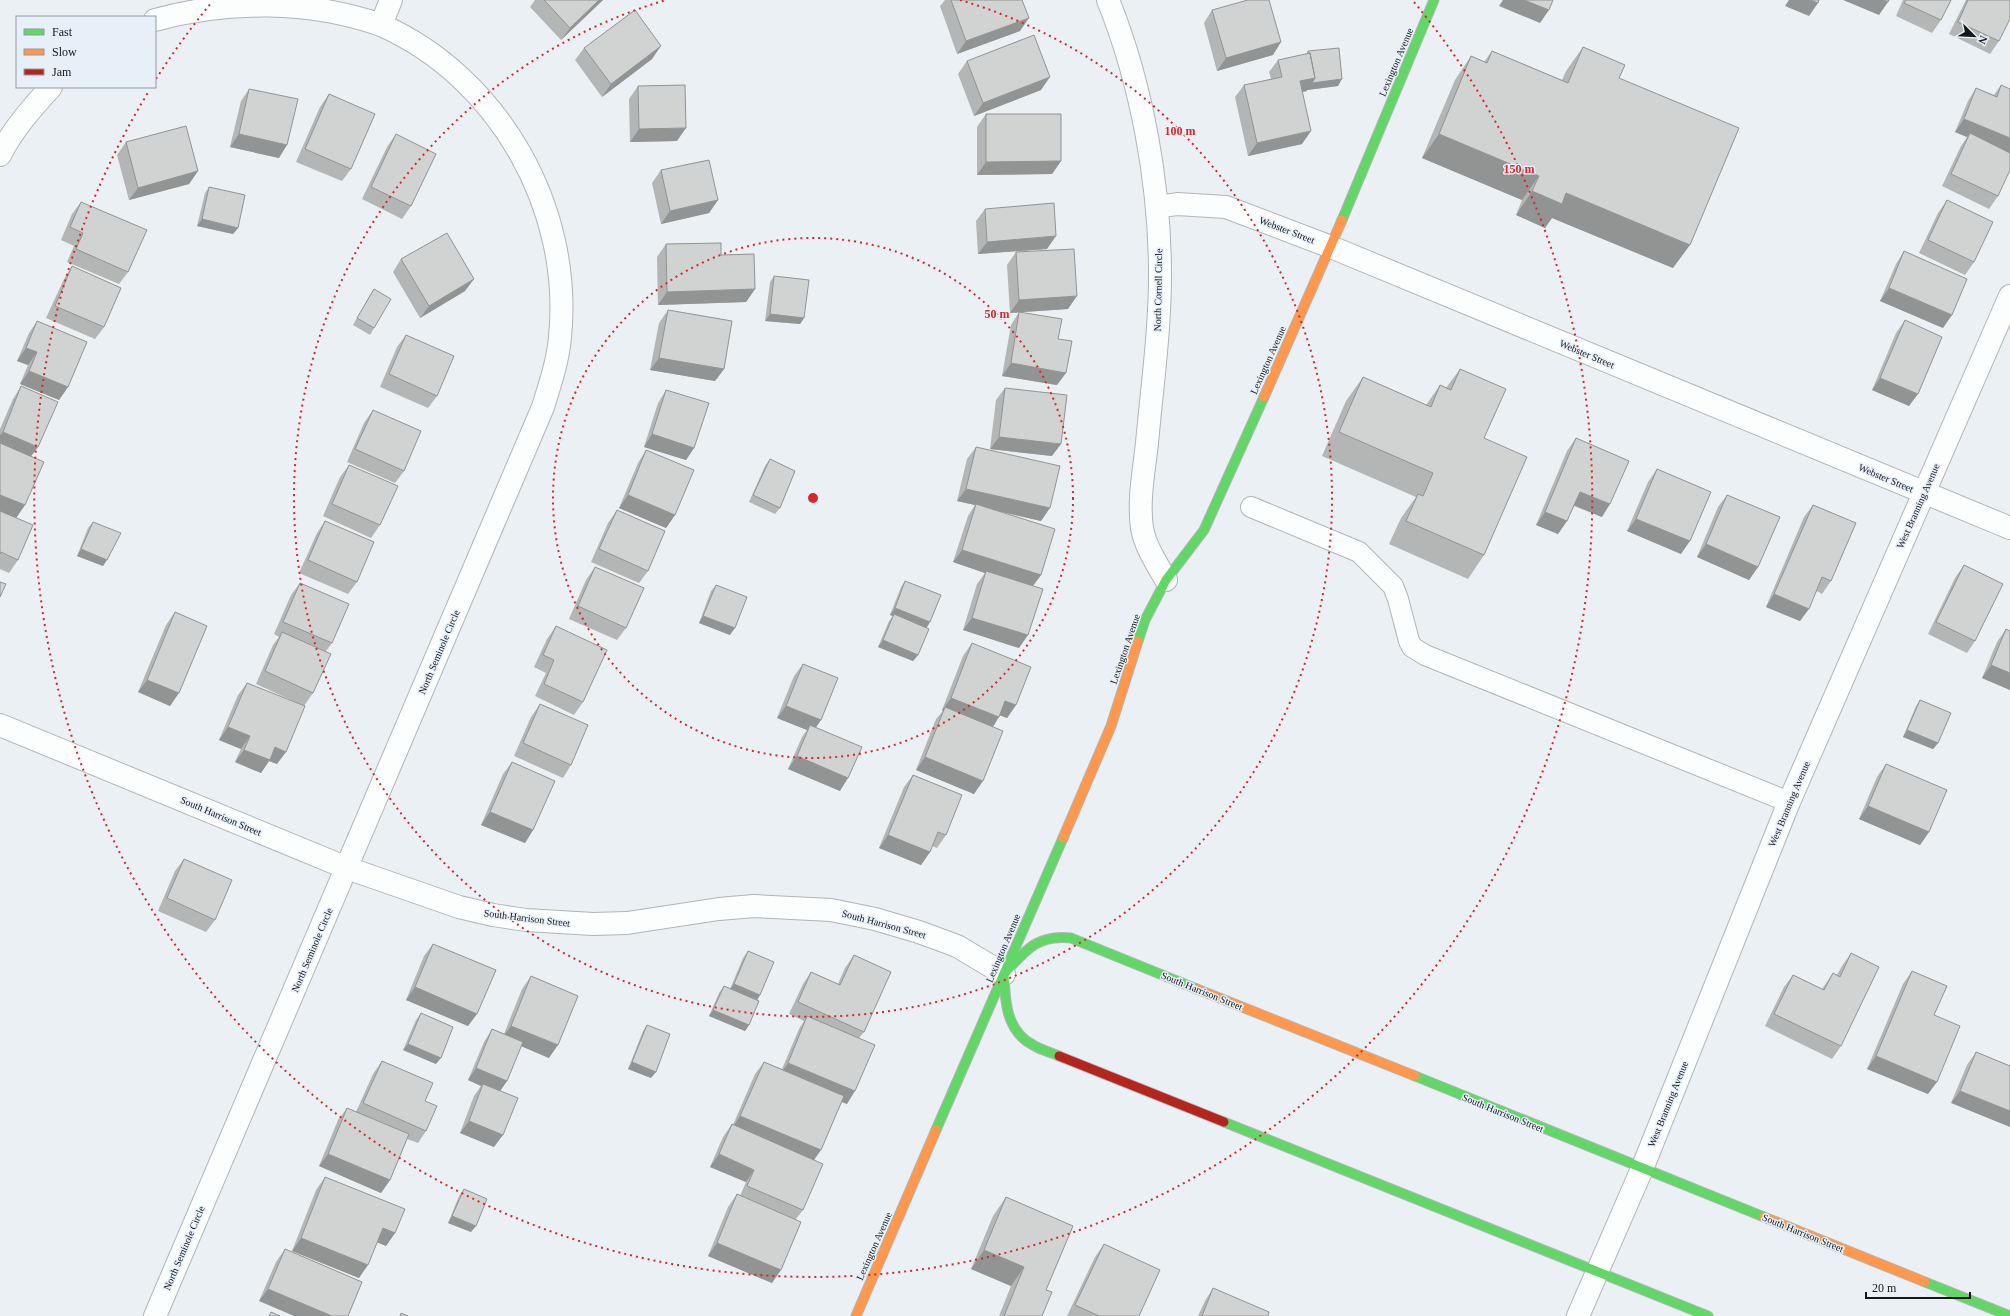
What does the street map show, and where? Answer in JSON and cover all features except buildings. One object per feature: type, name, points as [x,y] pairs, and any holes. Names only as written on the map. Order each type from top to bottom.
[{"type":"street","points":[[381,25],[391,0]]},
{"type":"street","name":"North Cornell Circle","points":[[1108,0],[1140,100],[1158,207],[1160,276],[1157,339],[1141,498],[1142,528],[1150,552],[1166,580]]},
{"type":"street","name":"Lexington Avenue","points":[[856,1316],[1004,974],[1061,838],[1111,726],[1145,620],[1166,580],[1204,530],[1331,247],[1434,0]]},
{"type":"street","name":"North Seminole Circle","points":[[155,1316],[543,407],[555,369],[560,336],[559,273],[555,245],[540,194],[518,150],[489,108],[454,73],[414,44],[381,25],[310,5],[273,1],[236,2],[204,7],[156,20]]},
{"type":"street","points":[[0,155],[6,142],[28,112],[51,88]]},
{"type":"street","name":"Webster Street","points":[[1158,207],[1177,204],[1226,207],[1331,247],[1924,494],[2010,528]]},
{"type":"street","name":"West Branning Avenue","points":[[1578,1316],[1642,1169],[1789,802],[2010,296]]},
{"type":"street","name":"South Harrison Street","points":[[0,725],[347,868],[460,907],[492,915],[526,920],[593,924],[627,923],[719,909],[754,906],[832,910],[875,919],[949,943],[1004,974],[1035,942],[1058,936],[1071,938],[2010,1316]]},
{"type":"street","points":[[1004,974],[1005,1010],[1013,1029],[1032,1045],[1708,1316]]},
{"type":"lane","points":[[1251,507],[1359,552],[1393,586],[1398,599],[1409,642],[1412,647],[1425,656],[1789,802]]},
{"type":"traffic: fast","points":[[1342,220],[1434,0]]},
{"type":"traffic: fast","points":[[1138,641],[1145,620],[1166,580],[1204,530],[1264,397]]},
{"type":"traffic: fast","points":[[936,1130],[1063,838]]},
{"type":"traffic: fast","points":[[1059,1056],[1039,1048],[1024,1039],[1012,1024],[1006,1005],[1004,974],[1025,951],[1040,942],[1059,937],[1071,938],[1197,989]]},
{"type":"traffic: fast","points":[[1415,1076],[1764,1217]]},
{"type":"traffic: fast","points":[[1224,1122],[1708,1316]]},
{"type":"traffic: fast","points":[[1925,1282],[2010,1316]]},
{"type":"traffic: slow","points":[[1264,397],[1342,220]]},
{"type":"traffic: slow","points":[[1063,838],[1111,726],[1138,641]]},
{"type":"traffic: slow","points":[[1197,989],[1415,1076]]},
{"type":"traffic: slow","points":[[856,1316],[936,1130]]},
{"type":"traffic: slow","points":[[1764,1217],[1925,1282]]},
{"type":"traffic: jam","points":[[1059,1056],[1224,1122]]}]
